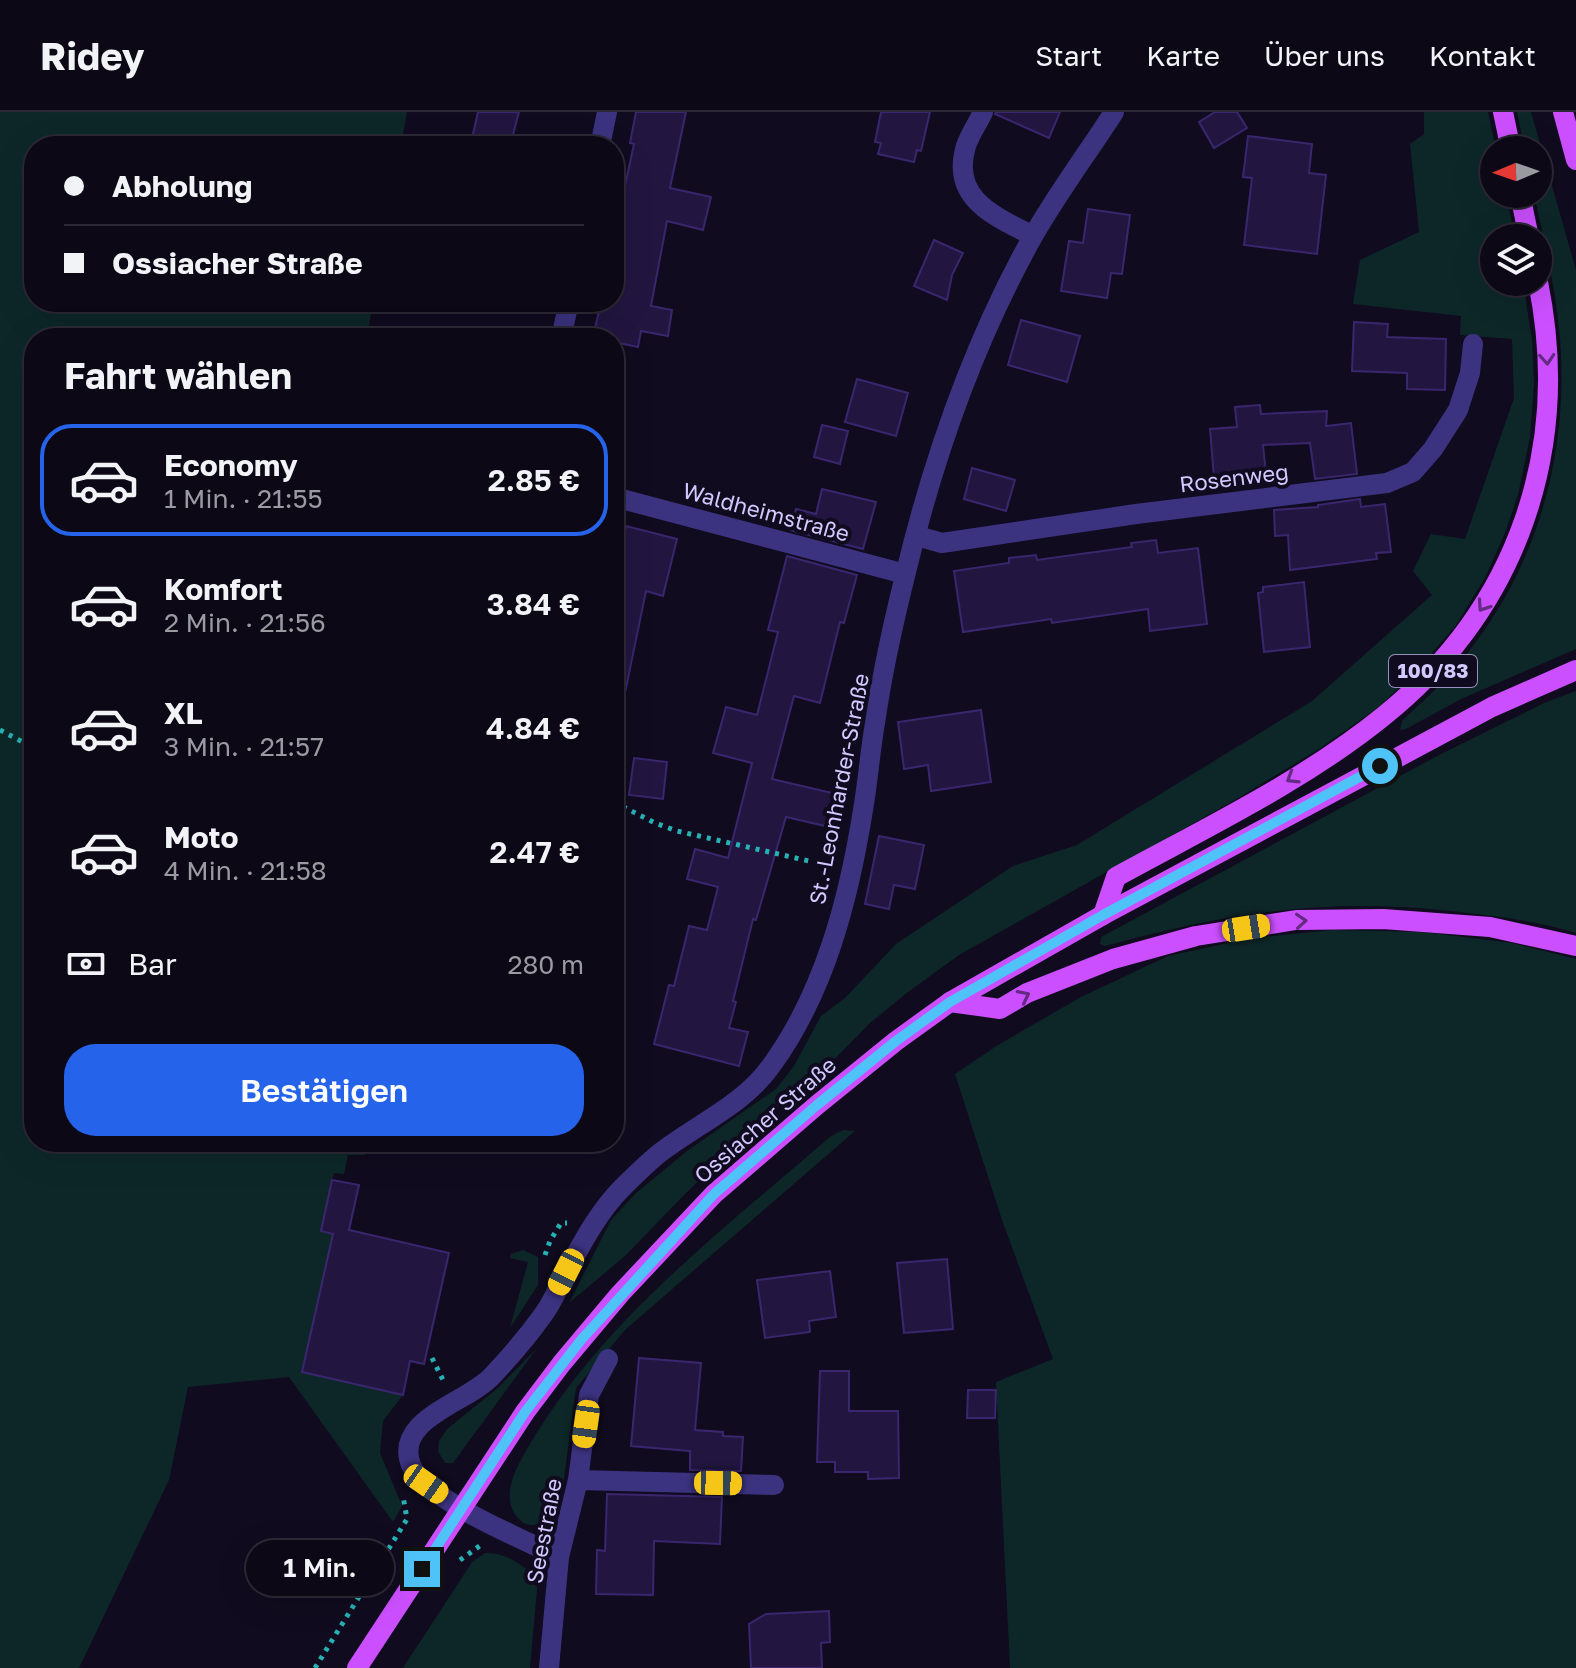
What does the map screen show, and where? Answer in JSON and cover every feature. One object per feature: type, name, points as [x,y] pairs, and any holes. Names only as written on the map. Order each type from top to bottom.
[{"type":"main road","points":[[1503,112],[1508,136]]},
{"type":"main road","points":[[1563,112],[1576,160]]},
{"type":"main road","name":"100/83","points":[[1103,915],[1116,877],[1268,793],[1385,715],[1444,660],[1486,603],[1518,543],[1533,497],[1545,441],[1548,369],[1540,296]]},
{"type":"main road","name":"Ossiacher Straße","points":[[357,1668],[525,1412],[620,1294],[714,1194],[896,1041],[950,1002],[1103,915],[1492,707],[1576,670]]},
{"type":"main road","points":[[950,1002],[1000,1009],[1027,993],[1113,959],[1196,936],[1296,920],[1383,919],[1490,927],[1576,946]]},
{"type":"street","points":[[602,136],[607,112]]},
{"type":"street","points":[[983,112],[966,147],[963,179],[972,197],[991,214],[1033,236]]},
{"type":"street","name":"St.-Leonharder-Straße","points":[[559,1557],[461,1509],[426,1484],[412,1468],[409,1437],[420,1423],[489,1380],[545,1313],[577,1251],[618,1191],[660,1153],[741,1099],[771,1066],[810,998],[835,935],[852,871],[875,721],[905,574],[936,467],[981,341],[1033,236],[1114,112]]},
{"type":"street","name":"Rosenweg","points":[[917,536],[942,543],[1136,514],[1387,483],[1413,472],[1433,449],[1458,410],[1470,373],[1473,344]]},
{"type":"street","name":"Waldheimstraße","points":[[624,500],[905,574]]},
{"type":"street","name":"Seestraße","points":[[549,1668],[559,1557],[578,1480],[589,1395],[608,1359]]},
{"type":"street","points":[[578,1480],[774,1485]]},
{"type":"path","points":[[0,730],[24,743]]},
{"type":"path","points":[[624,807],[677,831],[852,871]]},
{"type":"path","points":[[550,1241],[561,1223],[570,1223],[578,1218]]},
{"type":"green space","points":[[0,112],[407,112],[403,136],[24,136],[24,312],[371,312],[369,328],[24,328],[24,1152],[365,1152],[365,1155],[348,1155],[344,1174],[334,1173],[321,1230],[333,1234],[302,1372],[403,1395],[383,1421],[380,1453],[402,1506],[393,1522],[289,1377],[188,1387],[169,1480],[79,1668],[0,1668]]},
{"type":"green space","points":[[1424,112],[1488,112],[1493,136],[1480,136],[1480,208],[1509,208],[1512,224],[1480,224],[1480,296],[1525,296],[1532,340],[1534,384],[1530,437],[1518,495],[1485,578],[1456,625],[1422,665],[1379,707],[1319,749],[1240,797],[959,955],[908,992],[870,1023],[818,1076],[755,1127],[625,1256],[569,1303],[611,1220],[636,1193],[687,1151],[776,1089],[794,1066],[821,1016],[845,998],[896,944],[1013,866],[1077,845],[1312,701],[1432,595],[1413,571],[1431,534],[1465,539],[1514,398],[1512,339],[1460,335],[1461,316],[1353,304],[1360,260],[1419,232],[1410,144],[1424,134]]},
{"type":"green space","points":[[1517,112],[1531,112],[1538,136],[1522,136]]},
{"type":"green space","points":[[1552,186],[1576,270],[1576,649],[1461,699],[1400,730],[1402,721],[1440,685],[1475,643],[1501,604],[1539,520],[1551,476],[1561,385],[1560,338],[1552,278],[1552,224],[1540,224],[1537,208],[1552,208]]},
{"type":"green space","points":[[1576,691],[1576,933],[1522,920],[1468,913],[1420,908],[1329,907],[1241,916],[1105,946],[1100,944],[1101,937],[1439,755],[1544,703]]},
{"type":"green space","points":[[1333,930],[1423,932],[1512,943],[1576,959],[1576,1668],[1010,1668],[996,1382],[1053,1359],[1002,1220],[955,1074],[1081,997],[1168,956],[1252,938]]},
{"type":"green space","points":[[843,1130],[855,1131],[626,1329],[576,1388],[559,1515],[539,1525],[521,1521],[512,1509],[510,1498],[514,1474],[560,1399],[593,1356],[668,1278],[831,1136]]},
{"type":"green space","points":[[523,1250],[538,1257],[538,1285],[510,1328],[528,1262],[510,1258],[511,1254]]},
{"type":"green space","points":[[537,1348],[453,1463],[445,1463],[438,1451],[439,1441],[447,1429],[498,1388]]},
{"type":"green space","points":[[485,1553],[507,1557],[538,1578],[530,1668],[403,1668],[472,1562]]},
{"type":"building","points":[[478,112],[519,112],[513,136],[473,136]]},
{"type":"building","points":[[636,112],[686,112],[670,188],[711,197],[703,230],[667,221],[651,306],[672,310],[668,336],[641,331],[638,347],[624,344],[624,328],[595,328],[599,312],[624,312],[624,190],[634,144],[630,143]]},
{"type":"building","points":[[881,112],[930,112],[921,151],[917,150],[914,162],[878,154],[881,143],[875,142]]},
{"type":"building","points":[[996,112],[1060,112],[1049,138]]},
{"type":"building","points":[[1215,112],[1237,112],[1247,128],[1214,148],[1199,122]]},
{"type":"building","points":[[1248,136],[1312,144],[1309,173],[1326,175],[1317,254],[1244,245],[1252,178],[1243,177]]},
{"type":"building","points":[[1088,209],[1130,215],[1122,274],[1111,273],[1107,298],[1061,291],[1069,241],[1083,243]]},
{"type":"building","points":[[934,240],[963,253],[952,275],[947,300],[914,286]]},
{"type":"building","points":[[1021,320],[1080,336],[1067,382],[1008,365]]},
{"type":"building","points":[[1354,322],[1388,324],[1387,337],[1446,339],[1445,390],[1407,389],[1407,373],[1352,371]]},
{"type":"building","points":[[857,379],[908,393],[896,436],[845,422]]},
{"type":"building","points":[[1260,405],[1261,414],[1327,411],[1326,426],[1351,423],[1357,474],[1315,479],[1310,443],[1263,445],[1266,473],[1214,478],[1210,429],[1237,427],[1235,407]]},
{"type":"building","points":[[822,425],[848,431],[840,464],[814,457]]},
{"type":"building","points":[[972,468],[1015,480],[1006,511],[964,499]]},
{"type":"building","points":[[822,489],[876,502],[863,549],[790,530],[796,509],[816,514]]},
{"type":"building","points":[[1360,499],[1361,507],[1385,504],[1391,552],[1376,553],[1377,559],[1290,570],[1288,535],[1275,536],[1274,510],[1318,507]]},
{"type":"building","points":[[626,526],[677,539],[663,596],[646,591],[625,693],[624,693]]},
{"type":"building","points":[[1156,540],[1158,553],[1198,548],[1207,624],[1150,631],[1148,609],[963,632],[954,571],[1009,563],[1009,558],[1036,555],[1037,560],[1132,547],[1131,543]]},
{"type":"building","points":[[787,556],[857,575],[844,623],[840,622],[820,703],[794,696],[772,779],[845,796],[838,829],[786,817],[756,920],[753,919],[733,1001],[736,1002],[729,1028],[748,1032],[739,1066],[654,1044],[669,985],[674,986],[689,926],[707,930],[718,887],[687,879],[695,849],[728,858],[752,763],[713,753],[726,707],[757,715],[778,632],[768,630]]},
{"type":"building","points":[[1304,582],[1310,647],[1264,652],[1258,593],[1263,592],[1263,587]]},
{"type":"building","points":[[981,710],[991,782],[931,791],[928,765],[904,769],[898,722]]},
{"type":"building","points":[[634,758],[667,762],[663,799],[629,795]]},
{"type":"building","points":[[879,836],[924,845],[915,889],[894,885],[889,909],[865,904]]},
{"type":"building","points":[[332,1180],[359,1185],[349,1230],[449,1253],[424,1364],[410,1361],[403,1395],[302,1372],[333,1234],[321,1231]]},
{"type":"building","points":[[947,1259],[953,1329],[904,1333],[897,1263]]},
{"type":"building","points":[[830,1271],[836,1317],[809,1321],[810,1332],[765,1338],[757,1280]]},
{"type":"building","points":[[639,1358],[701,1363],[695,1430],[743,1437],[741,1471],[690,1470],[690,1451],[631,1446]]},
{"type":"building","points":[[820,1371],[849,1371],[849,1411],[898,1411],[899,1478],[868,1479],[868,1472],[835,1472],[835,1462],[817,1462]]},
{"type":"building","points":[[968,1390],[996,1390],[995,1418],[967,1418]]},
{"type":"building","points":[[607,1494],[722,1497],[720,1544],[654,1541],[653,1595],[596,1594],[597,1550],[605,1551]]},
{"type":"building","points":[[829,1611],[830,1642],[821,1643],[822,1668],[751,1668],[749,1624],[766,1614]]},
{"type":"route","points":[[422,1569],[525,1412],[620,1294],[714,1194],[817,1105],[950,1002],[1103,915],[1380,766]]}]
